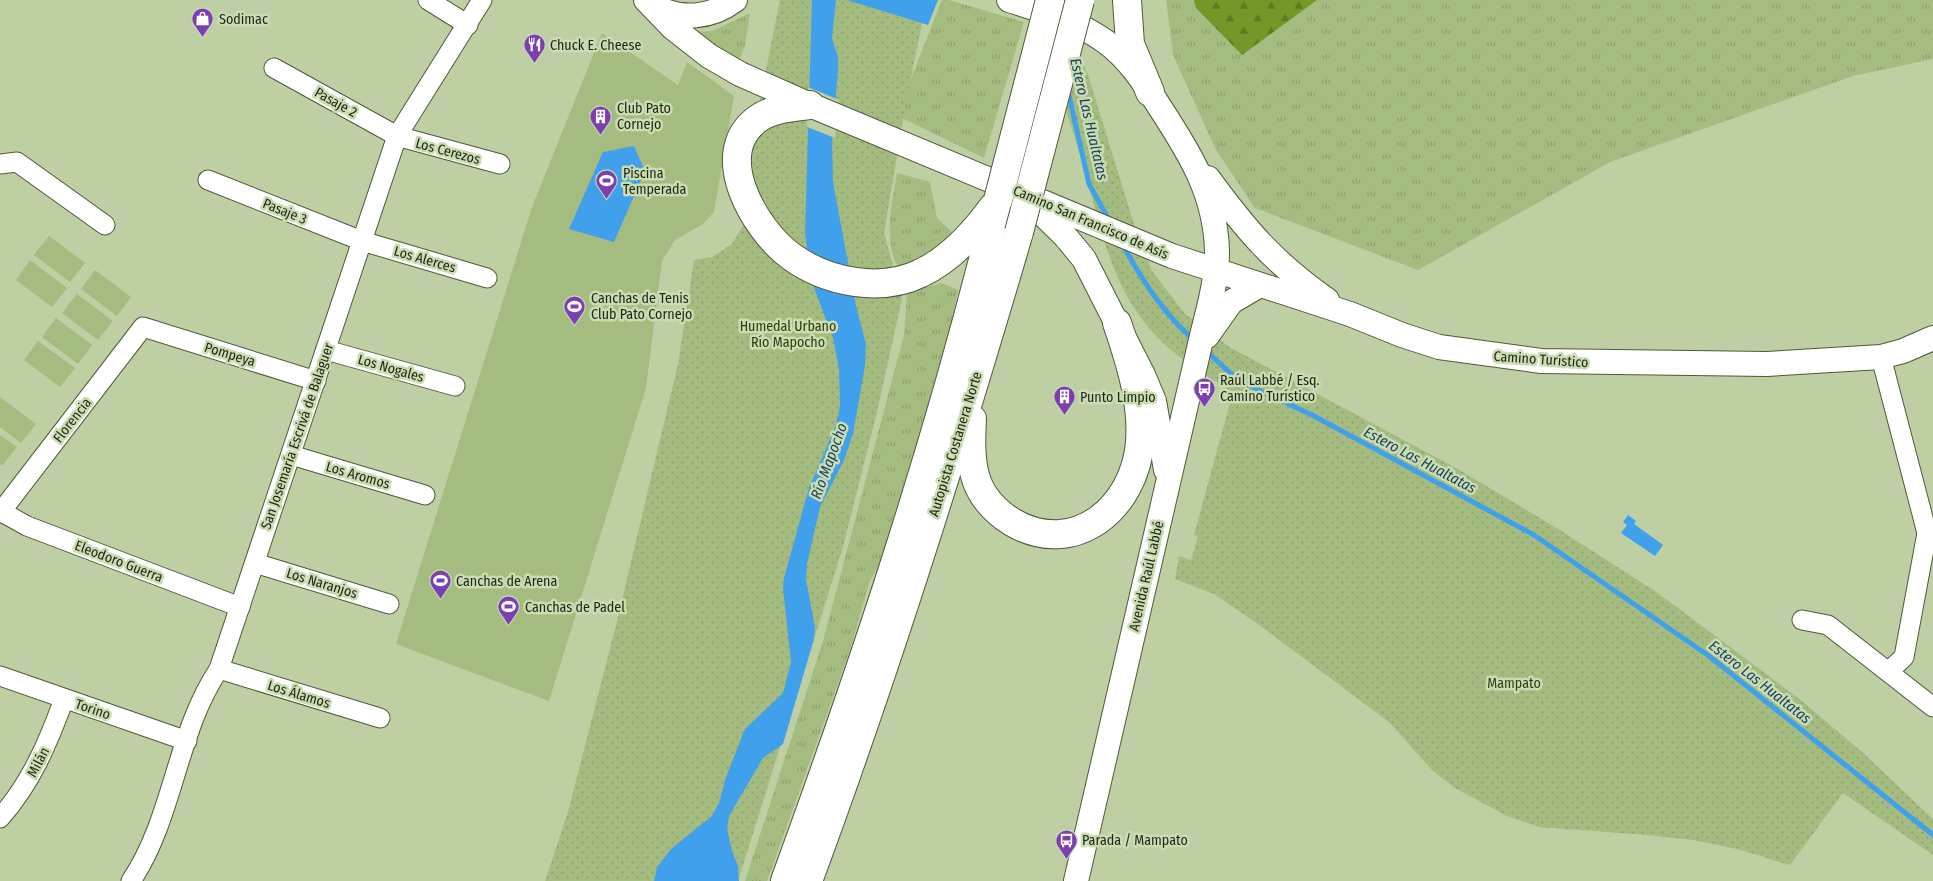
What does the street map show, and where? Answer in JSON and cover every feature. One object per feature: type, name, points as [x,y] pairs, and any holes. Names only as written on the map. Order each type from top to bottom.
[{"type":"highway","name":"Autopista Costanera Norte","points":[[785,881],[880,612],[928,454],[992,228],[1006,195],[1050,0]]},
{"type":"highway","name":"Autopista Costanera Norte","points":[[808,881],[885,665],[976,380],[1080,0]]},
{"type":"highway","points":[[1127,0],[1130,44],[1150,92]]},
{"type":"highway","points":[[810,105],[780,109],[762,117],[743,136],[738,160],[738,176],[743,192],[755,217],[778,245],[804,265],[839,279],[870,283],[905,279],[920,274],[951,255],[1006,195]]},
{"type":"highway","points":[[976,380],[972,428],[972,462],[977,480],[987,500],[1006,519],[1029,530],[1056,534],[1081,529],[1107,514],[1121,499],[1130,482],[1138,456],[1141,430],[1139,408],[1129,360],[1117,323]]},
{"type":"main road","points":[[647,1],[670,13],[693,16],[716,12],[735,0]]},
{"type":"main road","points":[[1009,0],[1054,15],[1091,32],[1119,52],[1136,71],[1193,158],[1246,230],[1295,276],[1350,314]]},
{"type":"main road","name":"Camino San Francisco de Asís","points":[[647,1],[697,48],[733,70],[762,84],[916,150],[1006,195],[1060,209],[1172,256],[1216,270]]},
{"type":"main road","points":[[1193,158],[1213,220],[1216,237],[1216,270]]},
{"type":"main road","points":[[1006,195],[1054,224],[1076,248],[1091,271],[1154,402],[1167,481]]},
{"type":"main road","name":"Camino Turístico","points":[[1216,270],[1350,314],[1402,335],[1439,346],[1505,358],[1541,361],[1767,364],[1881,357],[1903,351],[1933,338]]},
{"type":"main road","name":"Avenida Raúl Labbé","points":[[1076,881],[1167,481],[1198,353],[1212,314],[1216,270]]},
{"type":"main road","points":[[1212,314],[1260,286]]},
{"type":"street","points":[[428,0],[468,25]]},
{"type":"street","name":"San Josemaría Escrivá de Balaguer","points":[[131,881],[147,851],[200,701],[219,669],[397,136],[482,0]]},
{"type":"street","name":"Pasaje 2","points":[[274,68],[397,136]]},
{"type":"street","name":"Los Cerezos","points":[[397,136],[500,164]]},
{"type":"street","points":[[0,164],[17,162],[105,225]]},
{"type":"street","name":"Pasaje 3","points":[[208,180],[362,241]]},
{"type":"street","name":"Los Alerces","points":[[362,241],[487,278]]},
{"type":"street","name":"Pompeya","points":[[143,327],[316,381]]},
{"type":"street","name":"Florencia","points":[[0,512],[143,327]]},
{"type":"street","name":"Los Nogales","points":[[326,350],[455,386]]},
{"type":"street","points":[[1881,357],[1930,533],[1904,657],[1889,671]]},
{"type":"street","name":"Los Aromos","points":[[291,455],[425,495]]},
{"type":"street","name":"Eleodoro Guerra","points":[[0,512],[27,526],[240,607]]},
{"type":"street","name":"Los Naranjos","points":[[255,563],[389,604]]},
{"type":"street","points":[[1802,620],[1828,625],[1933,707]]},
{"type":"street","name":"Los Álamos","points":[[219,669],[380,718]]},
{"type":"street","name":"Torino","points":[[0,676],[187,742]]},
{"type":"street","name":"Milán","points":[[0,818],[29,781],[40,761],[64,699]]},
{"type":"green space","name":"Humedal Urbano Río Mapocho","points":[[780,0],[927,0],[906,102],[884,233],[902,299],[877,412],[843,547],[738,881],[545,881],[568,812],[616,625],[678,364],[694,260],[712,257],[731,245],[746,221],[758,110]]},
{"type":"green space","points":[[942,0],[949,0],[1024,22],[984,158],[902,118],[910,81]]},
{"type":"green space","name":"Mampato","points":[[1060,0],[1089,78],[1134,224],[1152,271],[1185,314],[1231,348],[1456,468],[1555,527],[1658,593],[1798,698],[1861,751],[1933,819],[1933,855],[1843,793],[1790,865],[1737,849],[1693,840],[1539,827],[1507,816],[1455,788],[1432,770],[1389,722],[1258,624],[1214,594],[1175,579],[1179,556],[1191,560],[1198,536],[1194,535],[1233,392],[1188,363],[1158,338],[1135,309],[1113,267],[1074,136],[1031,7]]},
{"type":"green space","points":[[1166,0],[1933,0],[1933,59],[1853,76],[1610,162],[1418,270],[1255,208],[1216,150],[1173,55]]},
{"type":"green space","points":[[1194,0],[1317,0],[1242,55],[1196,8]]},
{"type":"green space","points":[[750,13],[745,45],[738,64],[690,32],[713,31]]},
{"type":"green space","name":"Canchas de Tenis Club Pato Cornejo","points":[[602,33],[678,85],[687,62],[734,96],[714,212],[703,224],[675,240],[662,261],[646,388],[549,701],[396,644],[532,207]]},
{"type":"green space","points":[[897,173],[930,182],[937,218],[954,234],[939,247],[898,268],[893,256],[890,233],[891,209]]},
{"type":"green space","points":[[49,236],[85,263],[70,282],[34,255]]},
{"type":"green space","points":[[30,260],[67,288],[52,307],[16,280]]},
{"type":"green space","points":[[95,270],[131,297],[117,316],[81,289]]},
{"type":"green space","points":[[942,283],[958,290],[945,360],[895,537],[869,583],[851,647],[767,881],[745,881],[823,641],[904,335],[907,292]]},
{"type":"green space","points":[[77,294],[113,321],[98,340],[62,313]]},
{"type":"green space","points":[[56,318],[92,345],[78,364],[42,337]]},
{"type":"green space","points":[[38,341],[75,368],[60,387],[24,360]]},
{"type":"green space","points":[[0,397],[36,424],[21,443],[0,427]]},
{"type":"green space","points":[[0,435],[17,447],[2,466],[0,464]]},
{"type":"water","name":"Río Mapocho","points":[[812,0],[836,0],[832,38],[838,57],[832,143],[833,182],[856,306],[866,344],[865,366],[853,434],[844,460],[820,507],[807,564],[806,580],[815,627],[814,639],[783,744],[763,758],[729,816],[727,829],[738,866],[739,881],[654,881],[657,867],[672,848],[712,816],[719,803],[726,777],[745,729],[783,693],[791,662],[783,589],[784,578],[809,488],[836,425],[840,407],[839,369],[833,338],[811,280],[805,232]]},
{"type":"water","points":[[847,0],[938,0],[928,25]]},
{"type":"water","name":"Piscina Temperada","points":[[634,146],[645,171],[614,242],[569,229],[603,152]]},
{"type":"water","points":[[1628,515],[1636,521],[1634,524],[1663,545],[1655,556],[1621,533],[1627,525],[1623,522]]},
{"type":"pier","points":[[808,87],[839,100],[835,138],[807,127]]},
{"type":"waterway","name":"Estero Las Hualtatas","points":[[1068,91],[1089,184],[1109,220]]},
{"type":"waterway","name":"Estero Las Hualtatas","points":[[1123,245],[1154,296],[1194,340]]},
{"type":"waterway","name":"Estero Las Hualtatas","points":[[1206,351],[1238,380],[1314,416],[1534,535],[1709,656],[1933,835]]},
{"type":"place","name":"Sodimac","points":[[203,38]]},
{"type":"place","name":"Chuck E. Cheese","points":[[534,64]]},
{"type":"place","name":"Club Pato Cornejo","points":[[601,135]]},
{"type":"place","name":"Piscina Temperada","points":[[607,200]]},
{"type":"place","name":"Canchas de Tenis Club Pato Cornejo","points":[[575,325]]},
{"type":"place","name":"Raúl Labbé / Esq. Camino Turístico","points":[[1204,407]]},
{"type":"place","name":"Punto Limpio","points":[[1064,416]]},
{"type":"place","name":"Canchas de Arena","points":[[440,600]]},
{"type":"place","name":"Canchas de Padel","points":[[509,626]]},
{"type":"place","name":"Parada / Mampato","points":[[1066,859]]}]
